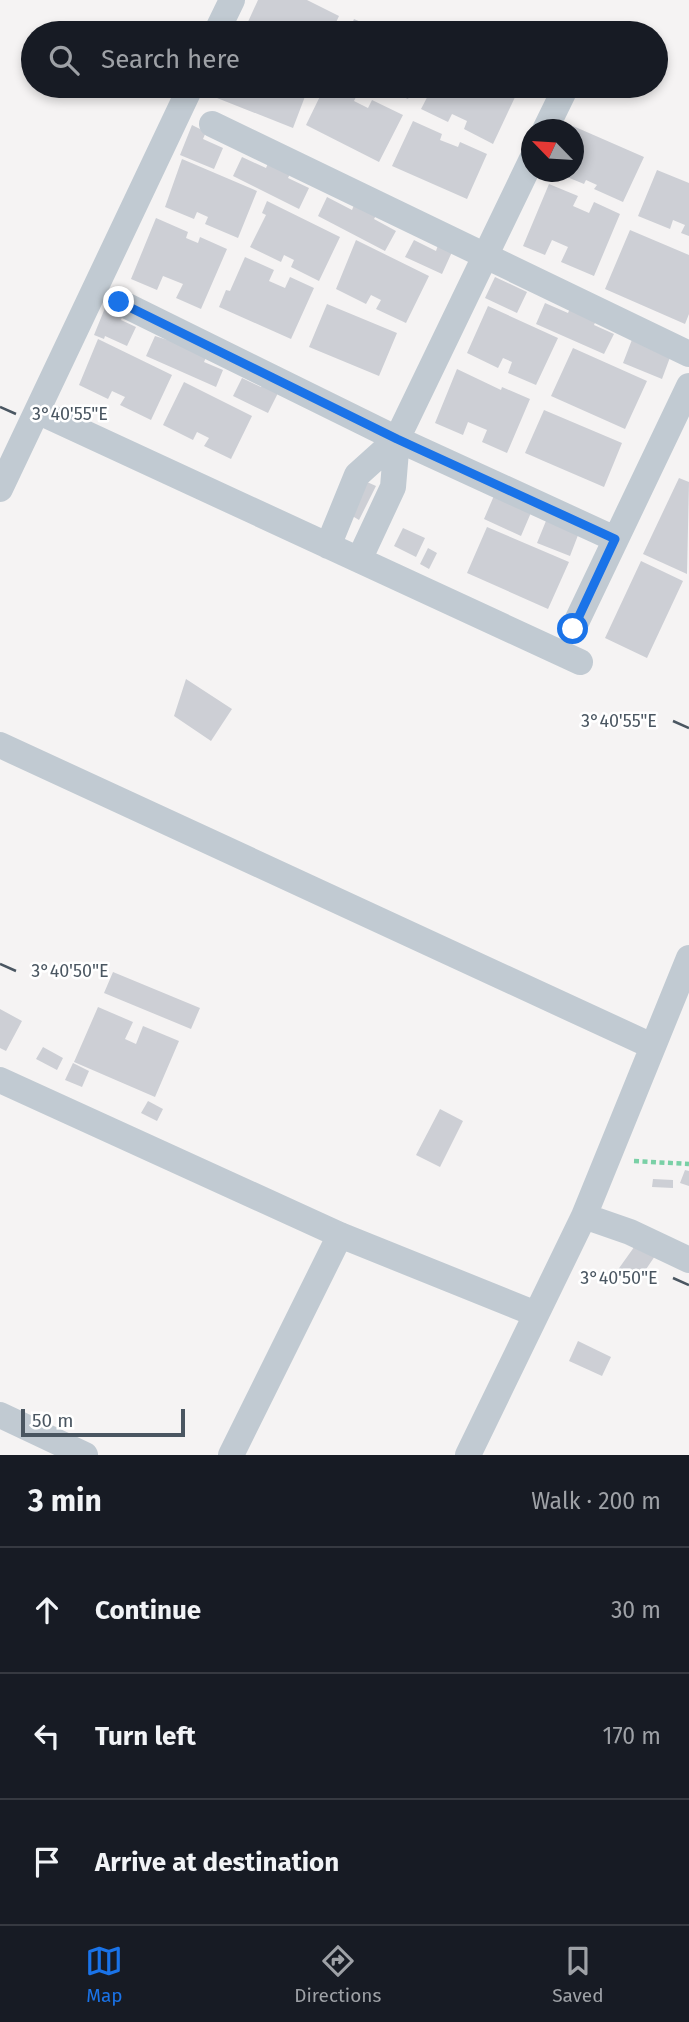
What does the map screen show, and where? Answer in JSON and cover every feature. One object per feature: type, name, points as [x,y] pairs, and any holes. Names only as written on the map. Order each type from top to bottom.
[{"type":"street","points":[[222,21],[232,0]]},
{"type":"street","points":[[0,489],[185,98]]},
{"type":"street","points":[[550,119],[561,98]]},
{"type":"street","points":[[212,124],[689,354]]},
{"type":"street","points":[[359,560],[393,487],[397,439],[521,180]]},
{"type":"street","points":[[119,302],[397,439],[615,539]]},
{"type":"street","points":[[573,629],[689,386]]},
{"type":"street","points":[[37,411],[580,662]]},
{"type":"street","points":[[328,546],[357,475],[397,439]]},
{"type":"street","points":[[0,745],[652,1046]]},
{"type":"street","points":[[468,1455],[584,1216],[622,1159],[652,1046],[689,958]]},
{"type":"street","points":[[0,1080],[340,1235],[537,1314]]},
{"type":"street","points":[[584,1216],[630,1232],[689,1260]]},
{"type":"street","points":[[231,1455],[340,1235]]},
{"type":"street","points":[[0,1415],[85,1455]]},
{"type":"path","points":[[622,1159],[689,1164]]},
{"type":"building","points":[[258,0],[307,0],[339,16],[337,21],[248,21]]},
{"type":"building","points":[[217,98],[304,98],[293,128]]},
{"type":"building","points":[[319,98],[356,98],[354,101],[368,108],[372,100],[403,115],[379,162],[306,125]]},
{"type":"building","points":[[427,98],[515,98],[493,144],[464,129],[467,121],[452,114],[448,122],[421,109]]},
{"type":"building","points":[[413,121],[442,134],[440,140],[458,147],[460,142],[487,154],[467,199],[392,166]]},
{"type":"building","points":[[192,125],[206,132],[203,139],[223,148],[214,169],[180,155]]},
{"type":"building","points":[[584,131],[644,157],[623,202],[594,189],[597,185],[586,180],[584,184],[579,182],[584,182]]},
{"type":"building","points":[[242,157],[266,168],[269,161],[291,172],[288,178],[309,188],[299,209],[233,176]]},
{"type":"building","points":[[182,159],[257,191],[238,238],[205,224],[208,217],[197,212],[194,219],[165,207]]},
{"type":"building","points":[[657,170],[689,183],[689,236],[681,233],[685,225],[673,220],[670,229],[638,216]]},
{"type":"building","points":[[549,184],[578,196],[573,206],[589,213],[594,202],[620,214],[594,276],[561,262],[568,247],[552,240],[545,255],[523,246]]},
{"type":"building","points":[[327,197],[352,210],[356,200],[378,212],[374,219],[396,231],[385,251],[318,216]]},
{"type":"building","points":[[267,201],[340,237],[319,281],[291,267],[294,260],[284,255],[281,262],[250,247],[266,215],[262,213]]},
{"type":"building","points":[[156,218],[188,232],[186,238],[198,243],[200,237],[227,249],[201,309],[176,298],[183,284],[163,276],[157,290],[131,279]]},
{"type":"building","points":[[630,230],[689,255],[689,314],[685,324],[605,289]]},
{"type":"building","points":[[356,240],[429,276],[406,323],[376,309],[381,300],[371,295],[366,304],[336,289]]},
{"type":"building","points":[[414,240],[436,251],[438,245],[452,252],[442,274],[405,257]]},
{"type":"building","points":[[245,257],[274,270],[269,281],[285,288],[290,277],[314,288],[291,339],[219,307],[226,290],[230,291]]},
{"type":"building","points":[[495,277],[527,292],[517,313],[485,298]]},
{"type":"building","points":[[545,303],[568,313],[571,306],[597,318],[594,325],[614,334],[604,354],[536,324]]},
{"type":"building","points":[[327,304],[397,333],[379,376],[309,347]]},
{"type":"building","points":[[488,306],[558,338],[536,385],[508,373],[512,362],[503,358],[498,368],[467,353]]},
{"type":"building","points":[[105,308],[123,315],[121,320],[136,327],[127,346],[105,336],[104,339],[94,335]]},
{"type":"building","points":[[155,336],[208,353],[204,362],[223,370],[216,387],[146,356]]},
{"type":"building","points":[[633,337],[672,352],[662,379],[623,363]]},
{"type":"building","points":[[98,339],[172,375],[151,420],[120,405],[125,397],[112,391],[108,399],[79,385]]},
{"type":"building","points":[[573,348],[647,381],[625,429],[551,396]]},
{"type":"building","points":[[457,369],[501,390],[502,387],[530,399],[507,453],[482,442],[487,430],[468,422],[463,435],[435,423]]},
{"type":"building","points":[[242,378],[261,387],[264,383],[279,391],[268,413],[233,396]]},
{"type":"building","points":[[184,382],[252,416],[231,459],[204,446],[209,438],[197,432],[193,440],[163,425]]},
{"type":"building","points":[[544,410],[622,443],[604,487],[525,453]]},
{"type":"building","points":[[358,478],[376,486],[359,520],[344,511]]},
{"type":"building","points":[[679,478],[689,482],[687,574],[643,554]]},
{"type":"building","points":[[496,491],[533,508],[521,536],[484,519]]},
{"type":"building","points":[[548,516],[580,530],[570,556],[537,543]]},
{"type":"building","points":[[487,527],[569,562],[548,609],[467,573]]},
{"type":"building","points":[[403,528],[425,538],[416,557],[394,546]]},
{"type":"building","points":[[428,548],[437,553],[429,569],[420,564]]},
{"type":"building","points":[[641,561],[683,581],[647,658],[605,638]]},
{"type":"building","points":[[186,679],[232,709],[211,741],[174,716]]},
{"type":"building","points":[[113,972],[200,1008],[191,1029],[104,993]]},
{"type":"building","points":[[98,1007],[133,1022],[125,1039],[136,1044],[143,1026],[179,1041],[155,1097],[74,1062]]},
{"type":"building","points":[[0,1009],[22,1021],[6,1051],[0,1048]]},
{"type":"building","points":[[43,1047],[63,1058],[57,1070],[36,1059]]},
{"type":"building","points":[[73,1063],[89,1071],[82,1087],[65,1080]]},
{"type":"building","points":[[148,1101],[163,1109],[157,1121],[141,1113]]},
{"type":"building","points":[[440,1109],[463,1121],[440,1167],[416,1155]]},
{"type":"building","points":[[685,1170],[689,1171],[689,1186],[680,1183]]},
{"type":"building","points":[[653,1179],[673,1180],[673,1188],[652,1187]]},
{"type":"building","points":[[637,1243],[655,1256],[636,1284],[617,1271]]},
{"type":"building","points":[[578,1341],[611,1357],[602,1376],[569,1361]]},
{"type":"route","points":[[119,302],[397,439],[615,539],[573,629]]}]
